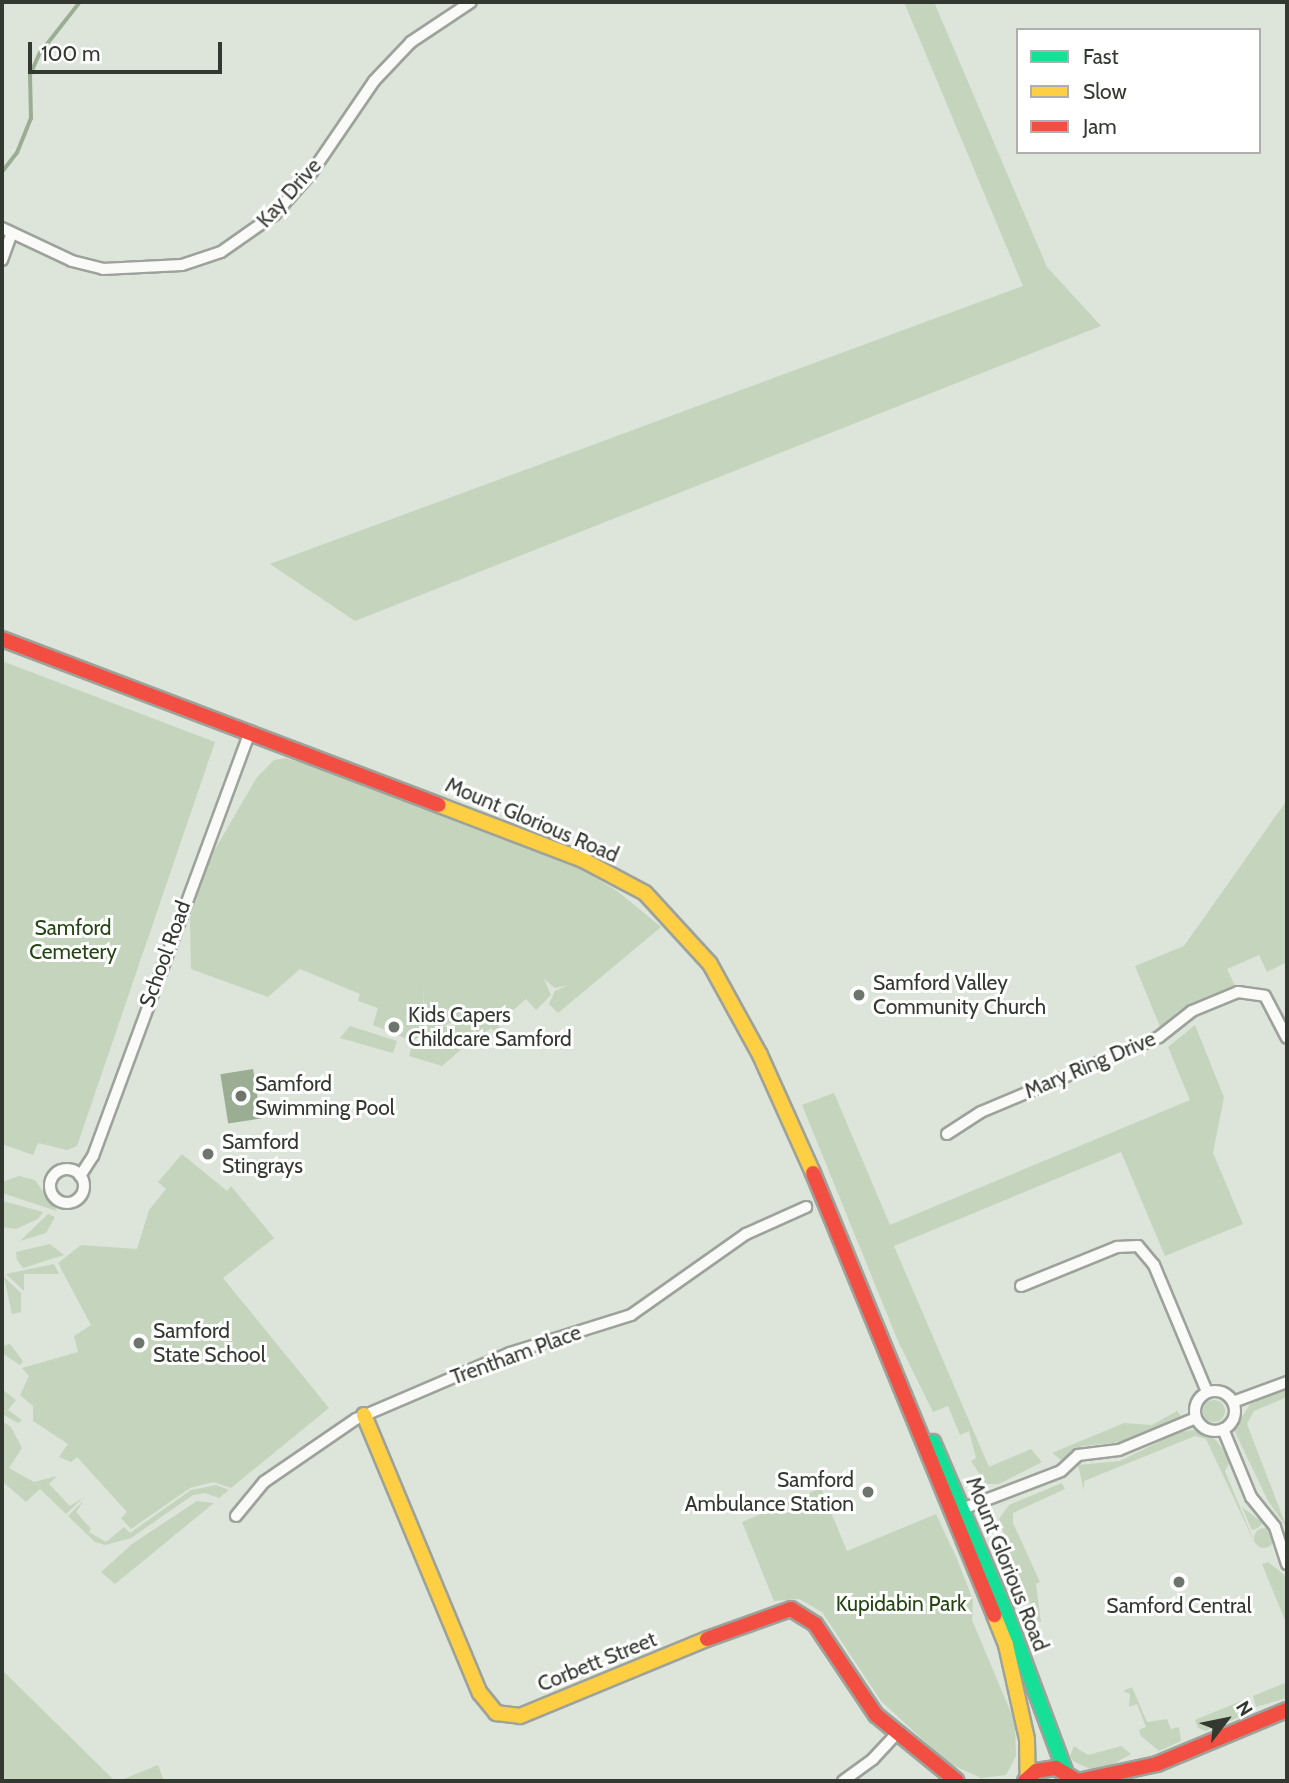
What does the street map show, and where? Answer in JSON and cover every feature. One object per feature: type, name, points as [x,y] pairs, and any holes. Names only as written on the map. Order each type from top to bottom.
[{"type":"main road","name":"Mount Glorious Road","points":[[2,639],[250,731],[583,860],[645,893],[710,964],[760,1055],[958,1511],[1065,1770]]},
{"type":"main road","name":"Corbett Street","points":[[364,1415],[480,1693],[496,1713],[520,1717],[778,1610],[791,1609],[816,1624],[876,1716],[957,1781]]},
{"type":"main road","name":"Mount Glorious Road","points":[[958,1511],[1006,1645],[1026,1732],[1026,1779]]},
{"type":"main road","points":[[1127,1781],[1157,1764],[1287,1710]]},
{"type":"main road","points":[[1026,1732],[1043,1712]]},
{"type":"main road","points":[[1026,1779],[1045,1768],[1065,1770],[1078,1781],[1157,1764]]},
{"type":"street","name":"Kay Drive","points":[[2,228],[11,235],[103,269],[182,265],[221,252],[275,214],[312,172],[374,81],[411,42],[471,2]]},
{"type":"street","points":[[2,260],[11,235]]},
{"type":"street","name":"School Road","points":[[80,1176],[93,1156],[250,731]]},
{"type":"street","name":"Mary Ring Drive","points":[[947,1134],[981,1112],[1159,1037],[1192,1011],[1238,992],[1265,996],[1287,1038]]},
{"type":"street","name":"Trentham Place","points":[[236,1516],[264,1482],[364,1415],[510,1353],[631,1315],[746,1234],[806,1208]]},
{"type":"street","points":[[1021,1286],[1117,1247],[1138,1246],[1154,1265],[1207,1392]]},
{"type":"street","points":[[1233,1402],[1287,1382]]},
{"type":"street","points":[[1207,1392],[1224,1393],[1233,1402],[1232,1420],[1223,1429],[1210,1430],[1196,1418],[1197,1400],[1207,1392]]},
{"type":"street","points":[[958,1511],[1061,1471],[1079,1454],[1119,1450],[1196,1418]]},
{"type":"street","points":[[1223,1429],[1251,1497],[1275,1527],[1287,1564]]},
{"type":"street","points":[[843,1781],[873,1759],[896,1734]]},
{"type":"green space","points":[[904,2],[934,2],[1047,267],[1101,326],[355,621],[270,564],[1023,286]]},
{"type":"green space","name":"Samford Cemetery","points":[[2,661],[215,742],[77,1146],[67,1150],[38,1143],[33,1155],[2,1144]]},
{"type":"green space","points":[[285,758],[375,784],[539,845],[616,890],[661,927],[558,1013],[549,1004],[555,991],[568,985],[555,988],[544,979],[551,995],[536,1010],[526,999],[500,1021],[477,1011],[443,1026],[424,1003],[423,987],[423,1036],[412,1041],[373,1025],[378,1008],[358,1001],[360,994],[300,969],[268,997],[191,969],[190,918],[207,863],[257,777],[274,760]]},
{"type":"green space","points":[[1287,800],[1287,962],[1267,972],[1259,955],[1227,969],[1235,986],[1177,1012],[1161,1029],[1135,966],[1184,946]]},
{"type":"green space","points":[[478,1014],[497,1023],[512,1046],[509,1049],[491,1028],[479,1037],[471,1021]]},
{"type":"green space","points":[[468,1020],[477,1039],[472,1046],[456,1037],[426,1037],[427,1021],[449,1028]]},
{"type":"green space","points":[[1195,1025],[1224,1097],[1213,1153],[1243,1224],[1165,1256],[1121,1152],[894,1246],[989,1467],[1031,1449],[1042,1462],[999,1484],[986,1484],[971,1461],[976,1458],[969,1431],[960,1435],[948,1406],[933,1412],[898,1341],[802,1105],[834,1093],[890,1225],[1190,1100],[1168,1047]]},
{"type":"green space","points":[[350,1026],[397,1041],[393,1053],[340,1038]]},
{"type":"green space","points":[[455,1040],[464,1047],[442,1066],[409,1056],[412,1046],[428,1049],[438,1041]]},
{"type":"green space","points":[[182,1154],[227,1191],[231,1186],[274,1238],[223,1278],[329,1408],[231,1488],[213,1482],[190,1488],[131,1529],[121,1518],[127,1512],[77,1457],[71,1462],[59,1457],[68,1444],[33,1421],[33,1406],[20,1395],[29,1376],[22,1368],[78,1352],[74,1336],[91,1325],[58,1263],[81,1245],[137,1249],[149,1210],[166,1189],[158,1182]]},
{"type":"green space","points":[[19,1176],[35,1180],[57,1211],[2,1193],[2,1182]]},
{"type":"green space","points":[[2,1202],[43,1212],[38,1219],[16,1229],[2,1227]]},
{"type":"green space","points":[[48,1214],[55,1217],[46,1233],[20,1241]]},
{"type":"green space","points":[[50,1244],[64,1255],[23,1268],[17,1260],[16,1252]]},
{"type":"green space","points":[[54,1264],[59,1274],[24,1274],[24,1291],[6,1274]]},
{"type":"green space","points":[[4,1277],[21,1293],[21,1312],[12,1314]]},
{"type":"green space","points":[[10,1344],[23,1361],[20,1365],[2,1353],[2,1346]]},
{"type":"green space","points":[[1287,1387],[1287,1397],[1254,1411],[1247,1424],[1287,1528],[1268,1501],[1234,1430],[1250,1404]]},
{"type":"green space","points":[[2,1389],[16,1400],[8,1410],[22,1420],[18,1423],[2,1414]]},
{"type":"green space","points":[[1214,1400],[1222,1403],[1225,1411],[1222,1419],[1214,1422],[1206,1419],[1203,1411],[1206,1403]]},
{"type":"green space","points":[[1177,1411],[1181,1416],[1177,1419],[1122,1442],[1082,1446],[1061,1460],[1052,1453],[1124,1423],[1152,1425]]},
{"type":"green space","points":[[2,1421],[11,1427],[22,1448],[9,1468],[34,1482],[57,1476],[49,1484],[70,1506],[83,1498],[66,1514],[40,1489],[26,1502],[2,1481]]},
{"type":"green space","points":[[1193,1430],[1215,1439],[1226,1454],[1230,1462],[1225,1471],[1257,1548],[1206,1439],[1195,1436],[1084,1481],[1084,1491],[1078,1465],[1120,1461],[1177,1433]]},
{"type":"green space","points":[[1062,1483],[1065,1489],[1013,1513],[1013,1523],[1040,1582],[1036,1584],[1041,1622],[1032,1620],[999,1519],[1009,1505]]},
{"type":"green space","points":[[216,1485],[229,1490],[219,1498],[205,1493],[193,1495],[131,1538],[105,1545],[95,1542],[68,1516],[84,1500],[76,1512],[91,1529],[89,1532],[106,1542],[124,1527],[130,1533],[191,1490]]},
{"type":"green space","name":"Kupidabin Park","points":[[821,1488],[847,1551],[936,1514],[973,1600],[972,1620],[1015,1722],[1016,1756],[1006,1775],[981,1778],[948,1763],[881,1701],[822,1612],[799,1599],[774,1601],[742,1522]]},
{"type":"green space","points":[[197,1501],[214,1503],[115,1584],[101,1572],[132,1544]]},
{"type":"green space","points":[[1242,1507],[1263,1523],[1258,1528],[1252,1530]]},
{"type":"green space","points":[[1264,1528],[1271,1531],[1274,1538],[1271,1545],[1264,1548],[1257,1545],[1254,1538],[1257,1531]]},
{"type":"green space","points":[[1268,1562],[1287,1577],[1287,1625],[1262,1564]]},
{"type":"green space","points":[[2,1670],[115,1781],[4,1781]]},
{"type":"green space","points":[[1287,1682],[1287,1698],[1256,1707],[1253,1696]]},
{"type":"green space","points":[[1132,1687],[1147,1722],[1167,1719],[1171,1729],[1179,1727],[1181,1741],[1159,1751],[1141,1736],[1139,1730],[1146,1727],[1137,1704],[1129,1707],[1130,1694],[1123,1691]]},
{"type":"green space","points":[[1246,1699],[1247,1714],[1206,1731],[1198,1728],[1195,1720]]},
{"type":"green space","points":[[1074,1746],[1088,1755],[1121,1746],[1131,1754],[1110,1766],[1090,1769],[1073,1761],[1070,1756]]},
{"type":"green space","points":[[158,1765],[164,1781],[119,1781]]},
{"type":"shaded area","name":"Samford Swimming Pool","points":[[253,1069],[261,1118],[228,1124],[220,1074]]},
{"type":"waterway","points":[[2,172],[17,153],[31,119],[30,75],[40,53],[80,2]]},
{"type":"traffic: fast","points":[[933,1442],[1006,1612],[1065,1771]]},
{"type":"traffic: slow","points":[[439,805],[583,860],[645,893],[710,964],[760,1055],[813,1173]]},
{"type":"traffic: slow","points":[[364,1415],[480,1693],[496,1713],[520,1716],[707,1639]]},
{"type":"traffic: slow","points":[[994,1615],[1006,1645],[1027,1739],[1028,1778]]},
{"type":"traffic: jam","points":[[2,639],[439,805]]},
{"type":"traffic: jam","points":[[813,1173],[994,1615]]},
{"type":"traffic: jam","points":[[707,1639],[791,1609],[815,1624],[876,1715],[957,1781]]},
{"type":"traffic: jam","points":[[1078,1781],[1157,1764],[1287,1710]]},
{"type":"traffic: jam","points":[[1025,1781],[1036,1771],[1056,1768],[1078,1781]]},
{"type":"place","name":"Samford Valley Community Church","points":[[859,995]]},
{"type":"place","name":"Kids Capers Childcare Samford","points":[[394,1027]]},
{"type":"place","name":"Samford Swimming Pool","points":[[241,1096]]},
{"type":"place","name":"Samford Stingrays","points":[[208,1154]]},
{"type":"place","name":"Samford State School","points":[[139,1343]]},
{"type":"place","name":"Samford Ambulance Station","points":[[868,1492]]},
{"type":"place","name":"Samford Central","points":[[1179,1582]]}]
